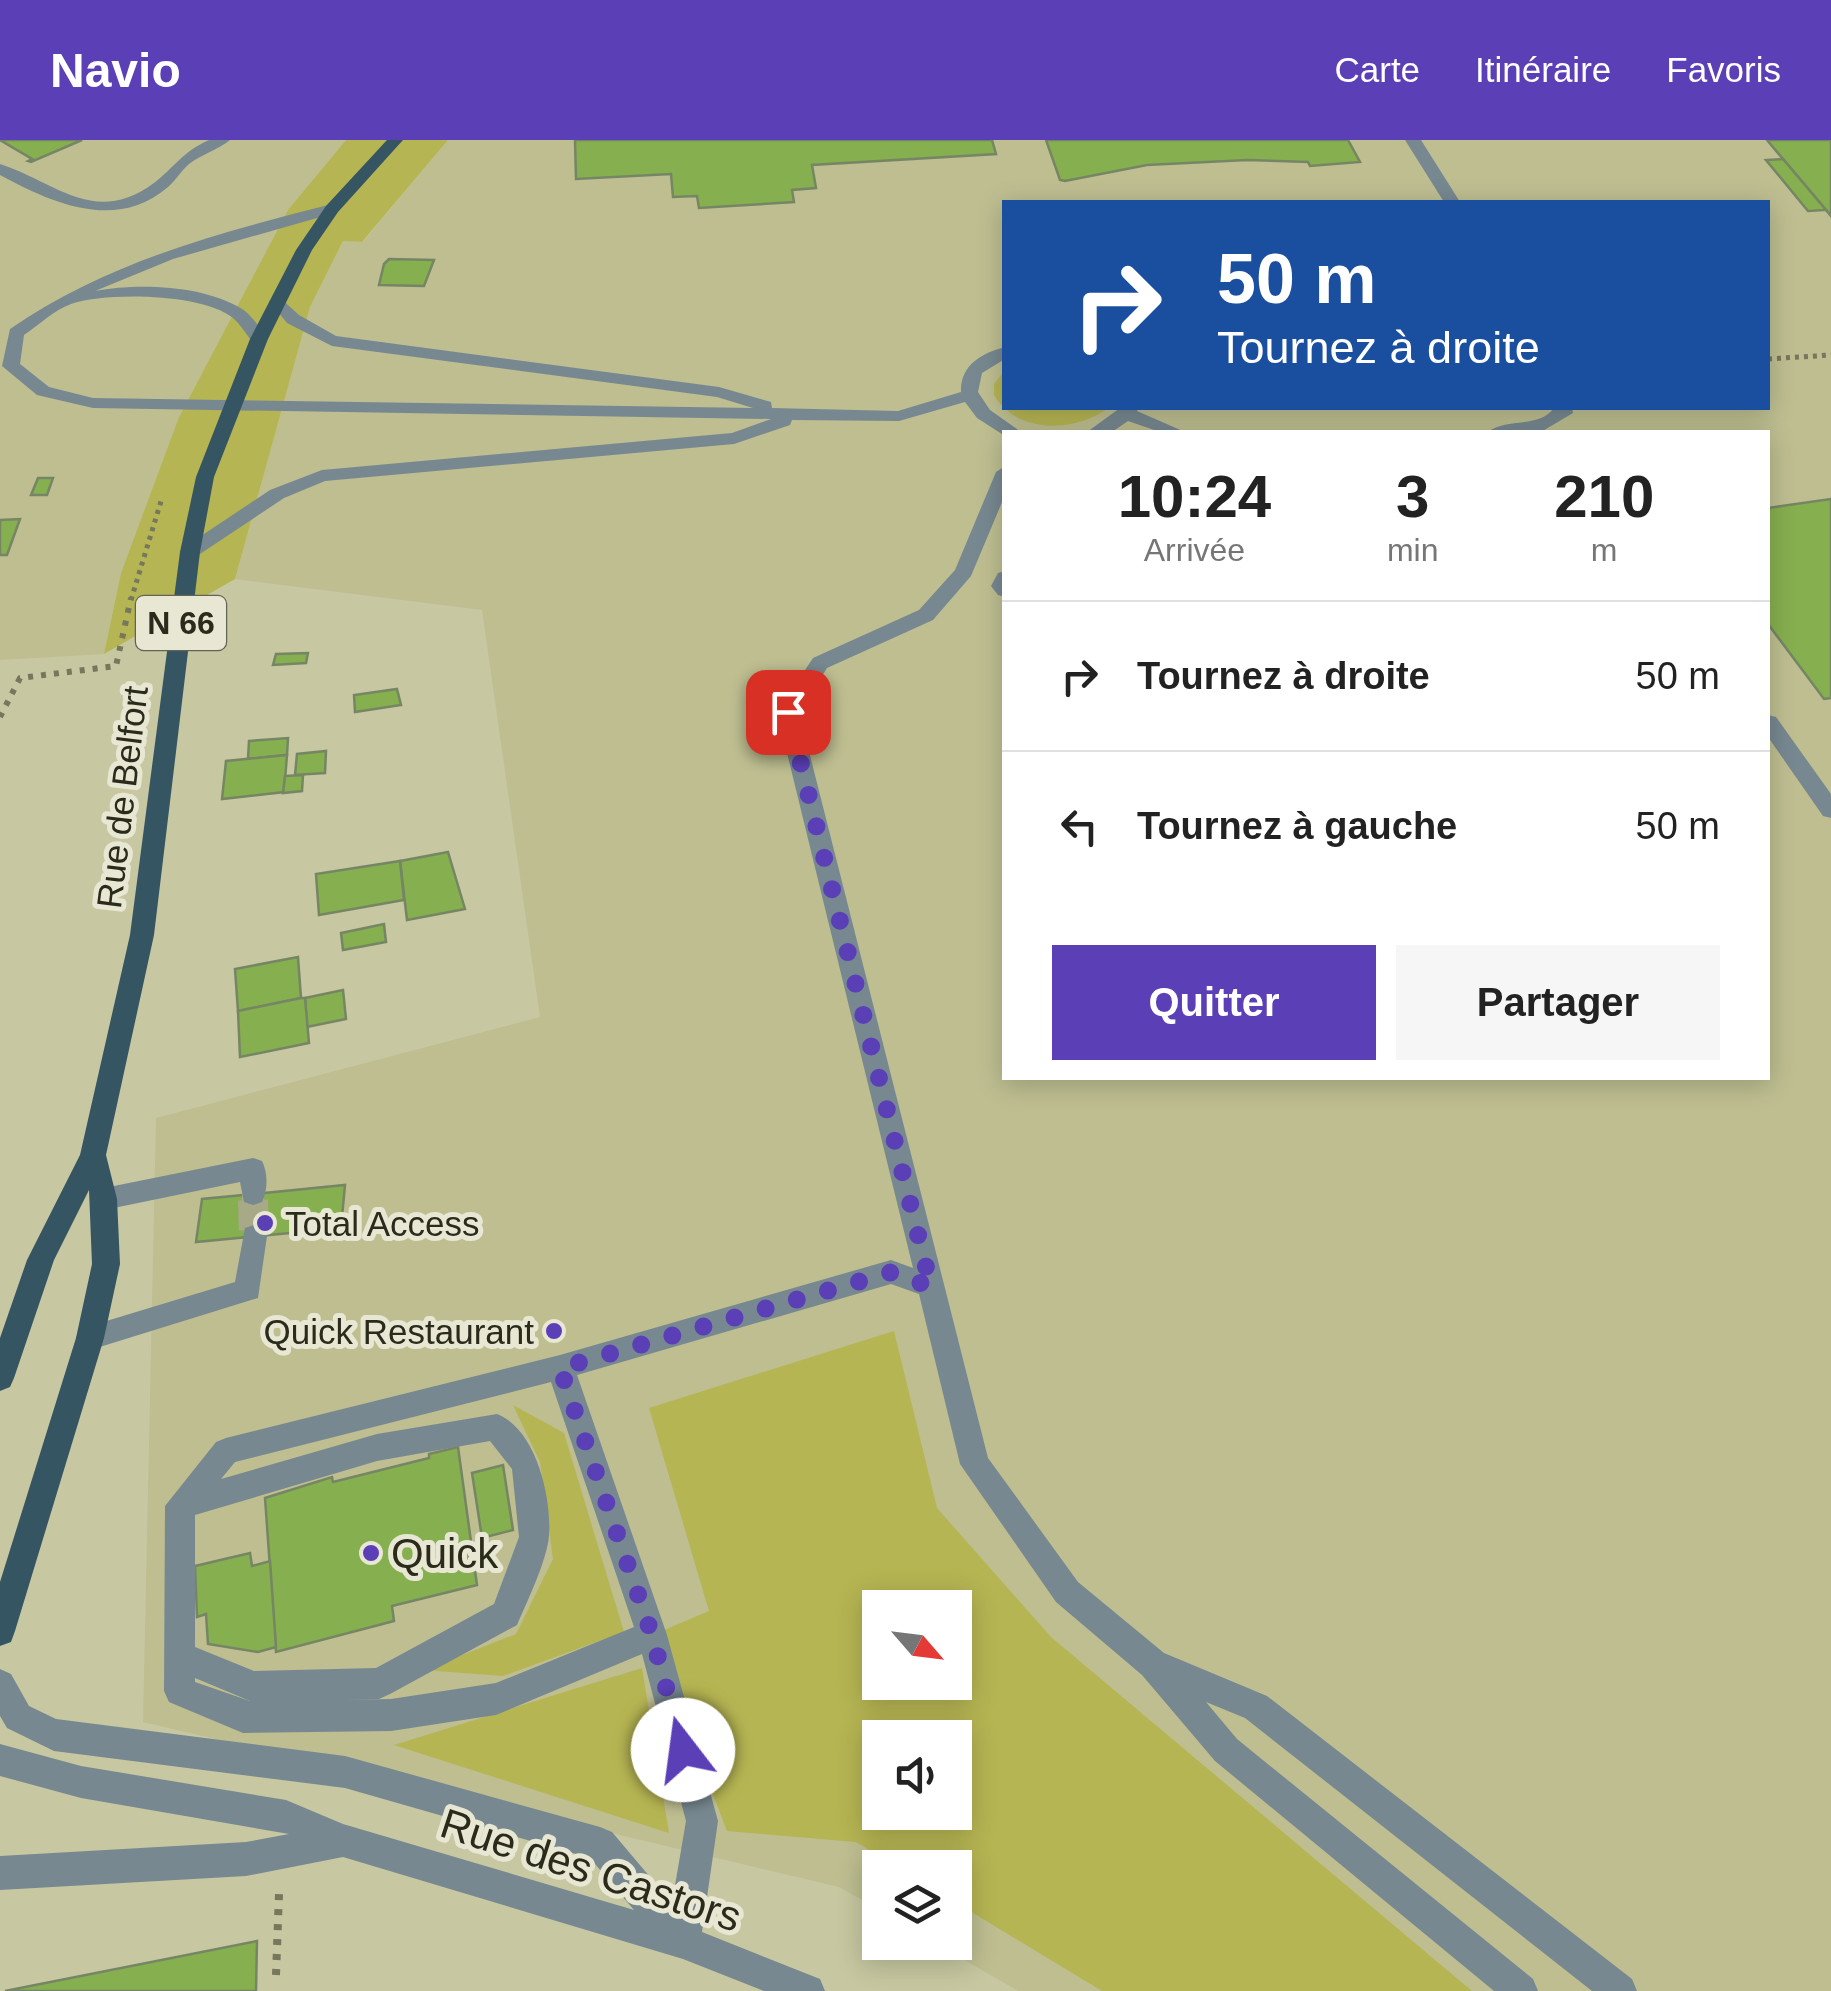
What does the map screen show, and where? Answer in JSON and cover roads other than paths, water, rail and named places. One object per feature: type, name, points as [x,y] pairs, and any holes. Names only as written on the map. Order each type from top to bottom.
[{"type":"main road","name":"Rue de Belfort","points":[[0,1378],[41,1260],[93,1155],[142,936],[190,552],[204,477],[259,339],[304,250],[332,209],[396,140]]},
{"type":"main road","name":"Rue de Belfort","points":[[0,1631],[90,1338],[106,1264],[104,1200],[93,1155]]},
{"type":"street","points":[[0,169],[40,191],[91,209],[112,208],[141,199],[196,152],[222,140]]},
{"type":"street","points":[[1413,140],[1451,200]]},
{"type":"street","points":[[332,209],[100,279],[51,305],[16,333],[11,366],[43,391],[92,403],[899,416],[968,395]]},
{"type":"street","points":[[51,305],[128,290],[161,291],[238,313],[259,339]]},
{"type":"street","points":[[278,302],[293,319],[332,341],[719,392],[799,416]]},
{"type":"street","points":[[1002,354],[979,366],[969,380],[968,395],[976,411],[1007,430]]},
{"type":"street","points":[[1538,430],[1564,414],[1563,410]]},
{"type":"street","points":[[1099,430],[1128,411],[1171,430]]},
{"type":"street","points":[[190,552],[276,494],[322,476],[734,438],[799,416]]},
{"type":"street","points":[[992,424],[1002,461]]},
{"type":"street","points":[[1002,479],[964,572],[926,615],[820,664],[788,712],[975,1464],[1068,1592],[1154,1664],[1226,1750],[1521,1991]]},
{"type":"street","points":[[1770,725],[1831,810]]},
{"type":"street","points":[[104,1200],[253,1170],[254,1194]]},
{"type":"street","points":[[90,1338],[248,1290],[254,1236]]},
{"type":"street","points":[[652,1635],[496,1699],[391,1714],[243,1717],[180,1691],[180,1506],[226,1451],[560,1368],[892,1272],[931,1287]]},
{"type":"street","points":[[560,1368],[652,1635],[702,1821],[683,1942]]},
{"type":"street","points":[[179,1656],[254,1686],[380,1684],[506,1614],[534,1538],[526,1464],[496,1427],[450,1432],[311,1465],[180,1506]]},
{"type":"street","points":[[1154,1664],[1256,1707],[1620,1991]]},
{"type":"street","points":[[0,1685],[18,1717],[54,1735],[345,1772],[600,1844],[683,1942]]},
{"type":"street","name":"Rue des Castors","points":[[0,1760],[82,1782],[286,1816],[343,1840],[683,1942],[808,1991]]},
{"type":"street","name":"Rue des Castors","points":[[0,1873],[246,1860],[343,1840]]},
{"type":"tunnel","points":[[253,1194],[253,1200]]},
{"type":"tunnel","points":[[253,1200],[254,1236]]},
{"type":"place","name":"Total Access","points":[[265,1223]]},
{"type":"place","name":"Quick Restaurant","points":[[554,1331]]},
{"type":"place","name":"Quick","points":[[371,1553]]}]
